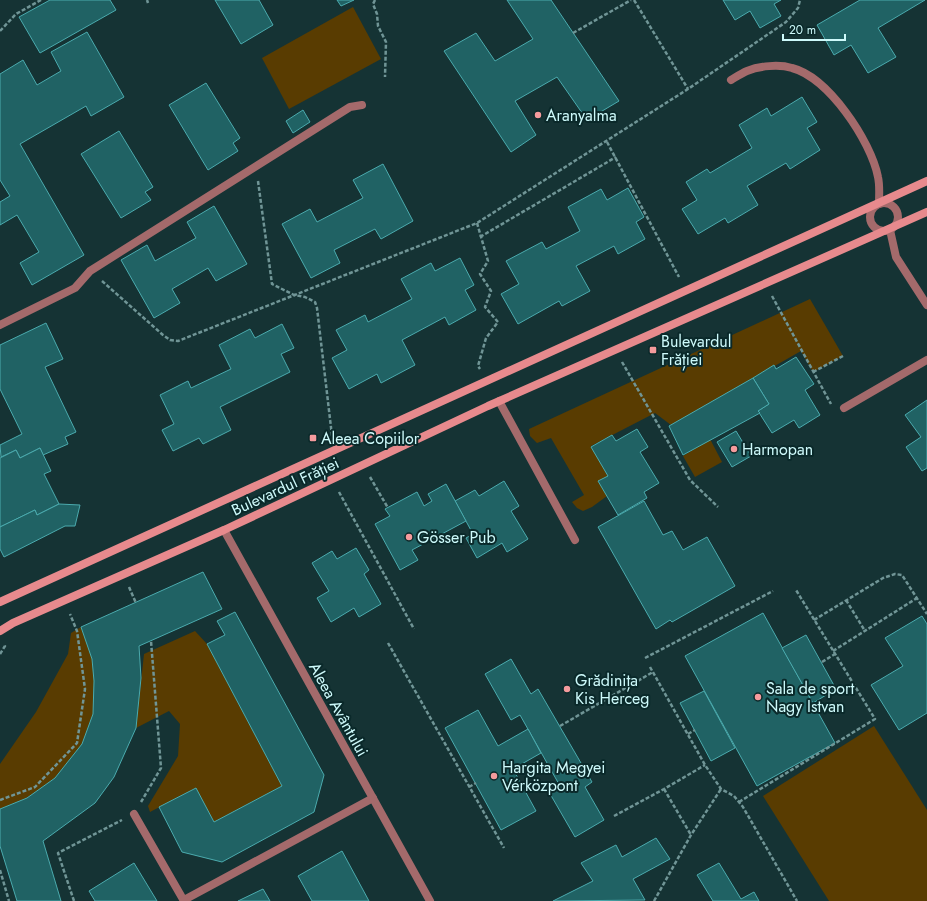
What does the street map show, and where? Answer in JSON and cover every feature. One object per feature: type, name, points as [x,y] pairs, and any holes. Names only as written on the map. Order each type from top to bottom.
[{"type":"main road","name":"Bulevardul Frăției","points":[[0,602],[927,181]]},
{"type":"main road","name":"Bulevardul Frăției","points":[[0,631],[13,623],[224,530],[499,401],[842,248],[890,230],[927,212]]},
{"type":"street","points":[[731,80],[747,71],[780,66],[803,72],[822,86],[842,108],[861,134],[878,175],[880,190],[879,204],[871,212],[871,221],[876,229],[890,230],[894,227],[898,219],[896,210],[890,204],[879,204]]},
{"type":"street","points":[[0,325],[75,288],[90,271],[350,107],[362,105]]},
{"type":"street","points":[[890,230],[896,257],[927,305]]},
{"type":"street","points":[[844,408],[927,360]]},
{"type":"street","points":[[499,401],[575,540]]},
{"type":"street","name":"Aleea Avântului","points":[[224,530],[430,901]]},
{"type":"street","points":[[134,814],[184,901],[373,798]]},
{"type":"path","points":[[0,31],[16,14],[41,0]]},
{"type":"path","points":[[375,0],[374,4],[378,26],[386,42],[385,78]]},
{"type":"path","points":[[573,34],[631,0]]},
{"type":"path","points":[[634,0],[688,89]]},
{"type":"path","points":[[90,271],[163,335],[170,340],[186,340],[294,295],[477,223],[607,142],[786,22],[798,8],[800,0]]},
{"type":"path","points":[[607,142],[686,291]]},
{"type":"path","points":[[480,237],[616,157]]},
{"type":"path","points":[[256,167],[272,284],[294,295],[305,297],[315,302],[317,308],[334,450]]},
{"type":"path","points":[[477,223],[488,261],[480,274],[492,291],[485,307],[498,322],[486,338],[478,366],[485,381]]},
{"type":"path","points":[[765,283],[834,409]]},
{"type":"path","points":[[615,350],[690,480],[718,507]]},
{"type":"path","points":[[813,372],[843,356]]},
{"type":"path","points":[[363,465],[388,508]]},
{"type":"path","points":[[332,479],[414,629]]},
{"type":"path","points":[[814,620],[883,578],[895,574],[902,575],[927,614]]},
{"type":"path","points":[[739,802],[875,719],[796,590]]},
{"type":"path","points":[[645,658],[773,591]]},
{"type":"path","points":[[822,662],[865,631],[917,598]]},
{"type":"path","points":[[0,800],[35,787],[77,743],[85,690],[76,631],[65,600]]},
{"type":"path","points":[[846,600],[865,631]]},
{"type":"path","points":[[74,901],[58,853],[134,814],[161,768],[151,641]]},
{"type":"path","points":[[388,643],[504,848]]},
{"type":"path","points":[[650,667],[705,765],[721,789],[728,792],[739,802],[797,901]]},
{"type":"path","points":[[560,726],[653,672]]},
{"type":"path","points":[[688,734],[695,730]]},
{"type":"path","points":[[614,816],[705,765]]},
{"type":"path","points":[[469,787],[476,783]]},
{"type":"path","points":[[664,789],[691,835]]},
{"type":"path","points":[[654,901],[691,835],[721,789]]},
{"type":"path","points":[[0,870],[9,901]]},
{"type":"path","points":[[655,897],[658,901]]},
{"type":"shaded area","points":[[353,7],[381,59],[289,109],[262,58]]},
{"type":"shaded area","points":[[810,299],[843,356],[813,372],[801,351],[671,425],[655,413],[591,446],[608,476],[599,481],[607,496],[592,507],[583,511],[577,508],[572,502],[584,495],[551,438],[537,443],[530,436],[529,429]]},
{"type":"shaded area","points":[[710,439],[722,462],[695,477],[683,456]]},
{"type":"shaded area","points":[[81,627],[92,659],[94,681],[93,714],[82,744],[55,778],[27,798],[0,809],[0,764],[36,712],[68,654],[71,633]]},
{"type":"shaded area","points":[[195,631],[207,644],[282,786],[214,822],[194,789],[150,812],[148,806],[178,756],[180,724],[169,711],[136,728],[144,654]]},
{"type":"shaded area","points":[[874,726],[927,810],[927,901],[829,901],[763,796]]},
{"type":"building","points":[[50,0],[110,0],[116,10],[40,53],[19,17]]},
{"type":"building","points":[[215,0],[259,0],[273,25],[241,44]]},
{"type":"building","points":[[337,0],[354,0],[341,6]]},
{"type":"building","points":[[507,0],[551,0],[619,101],[587,120],[557,77],[515,101],[536,135],[511,152],[444,51],[476,33],[495,61],[533,39]]},
{"type":"building","points":[[723,0],[781,0],[774,4],[781,16],[760,28],[750,11],[735,20]]},
{"type":"building","points":[[860,0],[925,0],[878,28],[896,57],[868,73],[851,45],[834,55],[817,25]]},
{"type":"building","points":[[87,32],[124,97],[91,116],[86,106],[20,144],[84,255],[32,285],[20,263],[39,252],[17,215],[0,225],[0,202],[10,196],[0,180],[0,74],[23,60],[37,85],[61,71],[51,52]]},
{"type":"building","points":[[206,83],[240,138],[233,143],[238,151],[208,170],[169,105]]},
{"type":"building","points":[[802,97],[817,122],[807,128],[820,150],[790,169],[786,163],[747,186],[758,205],[728,223],[725,218],[698,234],[682,209],[697,200],[686,182],[707,169],[710,173],[752,148],[739,125],[767,108],[771,116]]},
{"type":"building","points":[[303,110],[310,122],[293,133],[286,121]]},
{"type":"building","points":[[119,131],[153,187],[145,192],[151,200],[121,218],[81,154]]},
{"type":"building","points":[[383,164],[413,221],[381,239],[375,229],[334,250],[340,263],[311,278],[282,224],[310,209],[317,222],[363,198],[353,180]]},
{"type":"building","points":[[628,188],[644,217],[636,222],[645,239],[618,254],[614,246],[576,266],[590,291],[562,306],[559,301],[518,324],[501,294],[519,284],[506,261],[542,242],[546,249],[580,231],[568,207],[601,189],[607,200]]},
{"type":"building","points":[[214,206],[247,264],[216,281],[208,268],[172,289],[180,303],[154,318],[121,260],[147,245],[155,261],[196,238],[187,222]]},
{"type":"building","points":[[460,258],[474,285],[465,290],[476,310],[449,325],[445,317],[402,340],[415,365],[381,383],[377,374],[349,389],[332,358],[347,350],[336,330],[365,315],[368,322],[412,299],[401,279],[431,263],[435,271]]},
{"type":"building","points":[[46,323],[63,359],[45,367],[76,432],[65,437],[68,444],[43,455],[40,448],[20,458],[16,450],[1,457],[0,445],[22,434],[0,389],[0,345]]},
{"type":"building","points":[[282,324],[294,348],[281,354],[290,372],[220,407],[231,430],[203,444],[199,438],[173,451],[162,430],[174,424],[160,395],[188,381],[191,388],[231,369],[219,345],[250,329],[255,338]]},
{"type":"building","points":[[796,357],[814,384],[805,390],[820,415],[799,428],[794,420],[772,433],[758,411],[769,404],[753,378],[774,365],[776,369]]},
{"type":"building","points":[[753,378],[769,404],[758,411],[760,413],[683,455],[669,426]]},
{"type":"building","points":[[927,400],[927,468],[922,471],[906,447],[921,437],[905,415]]},
{"type":"building","points":[[637,429],[648,447],[640,452],[659,483],[644,492],[647,498],[618,515],[598,481],[608,476],[591,447],[612,435],[616,441]]},
{"type":"building","name":"Harmopan","points":[[736,431],[751,456],[732,467],[717,442]]},
{"type":"building","points":[[40,448],[51,471],[44,474],[59,504],[37,515],[35,510],[0,527],[0,458],[16,450],[20,458]]},
{"type":"building","points":[[504,481],[519,506],[511,511],[528,539],[507,552],[502,543],[477,558],[466,538],[473,534],[455,501],[475,490],[479,496]]},
{"type":"building","name":"Gösser Pub","points":[[446,484],[466,521],[412,550],[418,560],[400,570],[375,524],[390,516],[385,509],[417,492],[424,506],[432,501],[428,494]]},
{"type":"building","points":[[644,501],[663,535],[672,531],[683,550],[707,537],[735,586],[672,622],[670,620],[656,629],[598,527]]},
{"type":"building","points":[[59,504],[80,505],[75,526],[65,526],[4,557],[0,549],[0,527],[35,510],[37,515]]},
{"type":"building","points":[[356,548],[369,570],[364,574],[381,604],[359,617],[354,608],[331,622],[317,598],[329,591],[312,563],[332,551],[337,559]]},
{"type":"building","points":[[203,572],[222,609],[139,646],[141,678],[136,728],[114,777],[95,803],[43,841],[61,901],[17,901],[0,846],[0,809],[27,798],[55,778],[82,744],[93,714],[94,681],[92,659],[81,627]]},
{"type":"building","points":[[235,612],[324,775],[314,812],[222,862],[182,852],[159,807],[196,788],[214,822],[282,786],[207,644],[225,635],[217,621]]},
{"type":"building","name":"Sala de sport Nagy Istvan","points":[[763,613],[835,743],[757,786],[685,656]]},
{"type":"building","points":[[922,616],[927,624],[927,713],[899,730],[871,685],[903,666],[885,638]]},
{"type":"building","points":[[806,635],[836,689],[813,703],[782,648]]},
{"type":"building","points":[[511,659],[531,694],[538,689],[592,782],[585,787],[604,820],[575,837],[549,792],[560,786],[520,715],[511,720],[485,674]]},
{"type":"building","points":[[704,691],[735,748],[711,761],[680,703]]},
{"type":"building","name":"Hargita Megyei Vérközpont","points":[[478,710],[498,746],[528,729],[541,753],[513,769],[536,811],[501,830],[445,728]]},
{"type":"building","points":[[656,838],[670,859],[633,879],[645,900],[553,901],[593,881],[581,863],[616,845],[622,857]]},
{"type":"building","points":[[342,851],[369,901],[312,901],[298,876]]},
{"type":"building","points":[[134,863],[157,901],[95,901],[89,891]]},
{"type":"building","points":[[719,863],[741,899],[754,892],[759,901],[713,901],[697,875]]},
{"type":"building","points":[[263,889],[270,901],[238,901]]},
{"type":"place","name":"Aranyalma","points":[[538,115]]},
{"type":"place","name":"Bulevardul Frăției","points":[[653,350]]},
{"type":"place","name":"Aleea Copiilor","points":[[313,438]]},
{"type":"place","name":"Harmopan","points":[[734,449]]},
{"type":"place","name":"Gösser Pub","points":[[409,537]]},
{"type":"place","name":"Grădinița Kis Herceg","points":[[567,689]]},
{"type":"place","name":"Sala de sport Nagy Istvan","points":[[758,697]]},
{"type":"place","name":"Hargita Megyei Vérközpont","points":[[494,776]]}]
